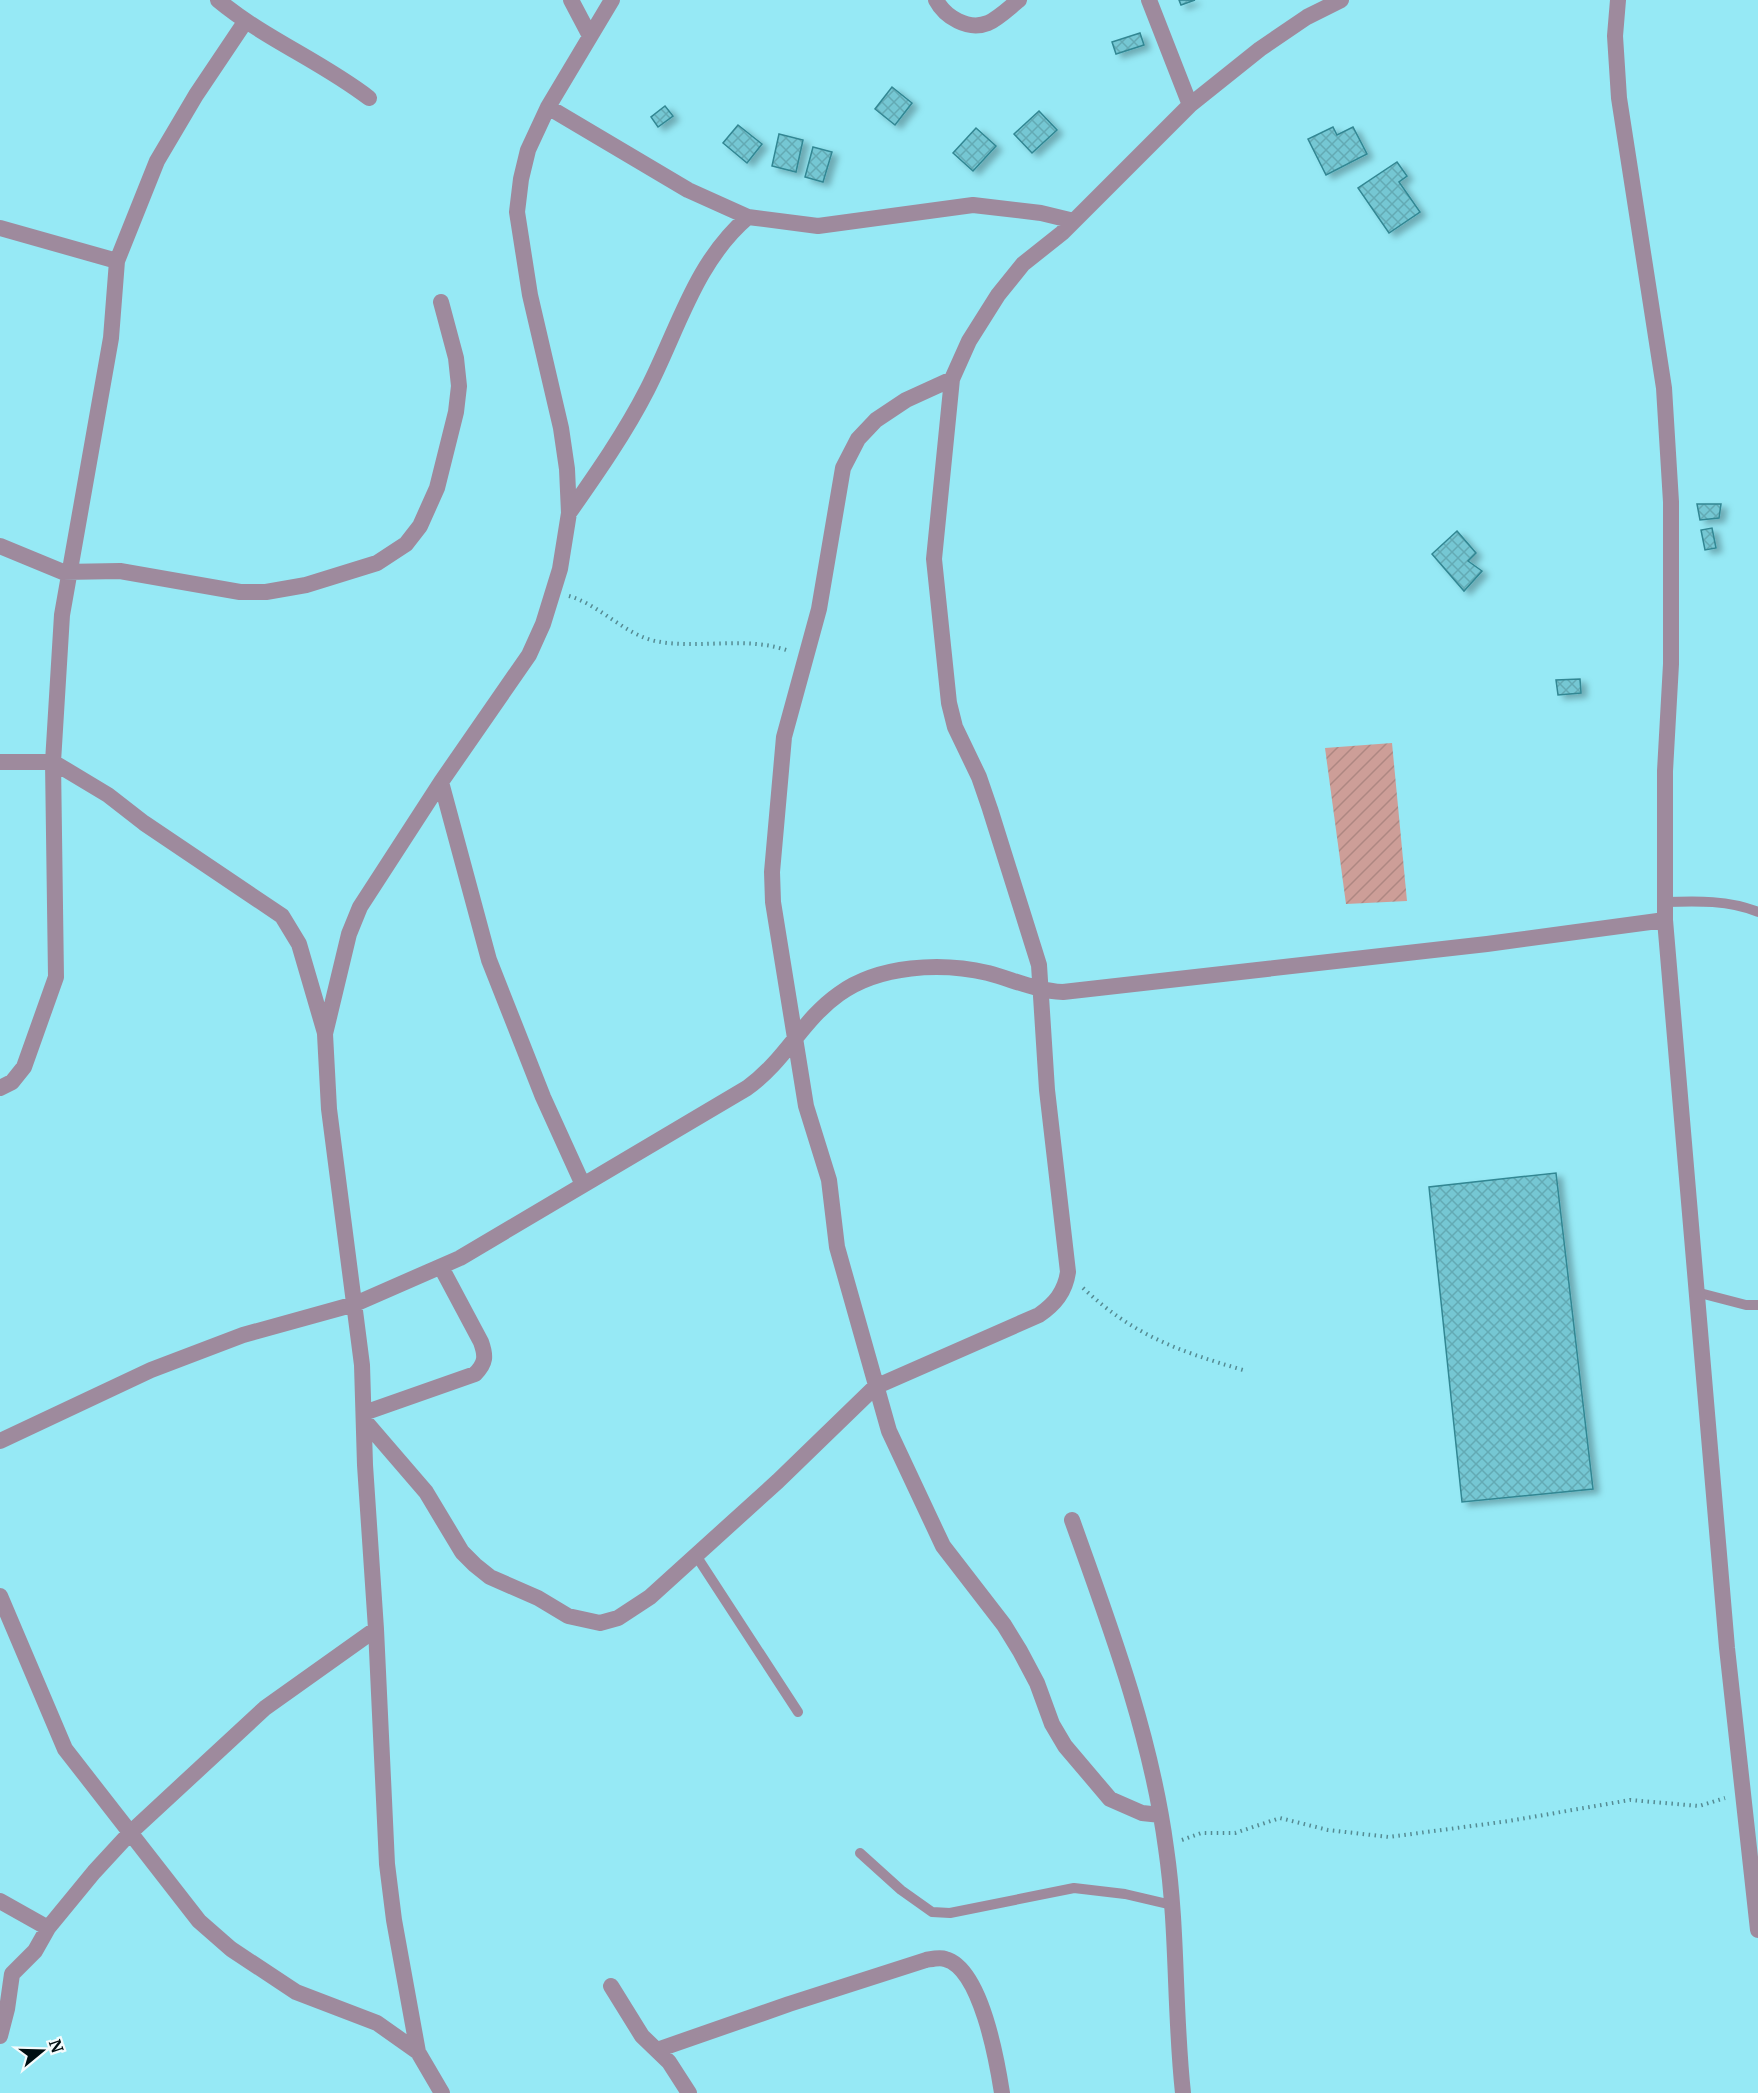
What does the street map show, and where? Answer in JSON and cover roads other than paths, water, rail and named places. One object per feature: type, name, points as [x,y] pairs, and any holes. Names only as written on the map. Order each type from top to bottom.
[{"type":"street","points":[[218,0],[245,22],[350,84],[369,98]]},
{"type":"street","points":[[571,0],[590,36]]},
{"type":"street","points":[[326,1034],[349,934],[360,907],[441,782],[529,655],[560,570],[569,513],[567,469],[561,428],[530,295],[518,212],[521,179],[528,150],[548,107],[612,0]]},
{"type":"street","points":[[936,0],[949,17],[963,23],[987,23],[1019,0]]},
{"type":"street","points":[[1149,0],[1190,105]]},
{"type":"street","points":[[364,1417],[426,1492],[462,1552],[475,1565],[490,1577],[538,1598],[568,1616],[600,1623],[618,1618],[650,1597],[697,1557],[875,1387],[1039,1315],[1056,1300],[1064,1288],[1068,1272],[1047,1090],[1042,990],[1036,955],[990,809],[951,713],[934,559],[952,379],[969,341],[1011,276],[1074,221],[1190,105],[1260,49],[1307,16],[1341,0]]},
{"type":"street","points":[[1618,0],[1614,36],[1619,98],[1664,388],[1668,437],[1671,664],[1665,771],[1665,920],[1741,1784],[1758,1930]]},
{"type":"street","points":[[0,1088],[12,1082],[24,1066],[56,977],[53,762],[62,615],[111,338],[117,261],[157,161],[196,95],[245,22]]},
{"type":"street","points":[[548,107],[688,190],[748,217],[818,226],[974,205],[1009,208],[1074,221]]},
{"type":"street","points":[[569,513],[634,416],[675,325],[715,251],[728,234],[748,217]]},
{"type":"street","points":[[0,228],[117,261]]},
{"type":"street","points":[[0,546],[68,573],[120,571],[217,589],[266,592],[306,585],[377,563],[406,544],[420,526],[437,488],[456,412],[459,386],[456,358],[441,302]]},
{"type":"street","points":[[952,379],[906,400],[876,420],[858,439],[843,468],[819,609],[784,737],[772,872],[773,902],[806,1106],[829,1180],[837,1247],[889,1431],[948,1556],[1004,1625],[1020,1651],[1062,1741],[1110,1799],[1133,1810],[1161,1815]]},
{"type":"street","points":[[0,762],[53,762],[108,795],[144,823],[282,915],[299,944],[326,1034],[329,1109],[362,1365],[364,1465],[376,1629],[387,1864],[394,1920],[418,2052],[442,2093]]},
{"type":"street","points":[[441,782],[489,960],[534,1076],[582,1185]]},
{"type":"street","points":[[0,1441],[151,1370],[243,1335],[355,1304],[441,1267],[747,1088],[779,1062],[813,1016],[839,993],[882,973],[914,969],[970,970],[1042,990],[1063,992],[1665,920]]},
{"type":"street","points":[[364,1417],[475,1374],[484,1364],[485,1353],[481,1342],[441,1267]]},
{"type":"street","points":[[1072,1520],[1113,1634],[1138,1718],[1161,1815],[1167,1848],[1172,1905],[1183,2093]]},
{"type":"street","points":[[0,1596],[65,1749],[172,1891],[199,1921],[231,1949],[296,1992],[377,2023],[418,2052]]},
{"type":"street","points":[[0,2036],[8,2009],[12,1974],[35,1951],[48,1928],[130,1833],[265,1708],[376,1629]]},
{"type":"street","points":[[0,1901],[48,1928]]},
{"type":"street","points":[[657,2050],[799,2000],[927,1960],[944,1958],[954,1963],[970,1981],[989,2031],[1002,2093]]},
{"type":"street","points":[[611,1986],[642,2036],[676,2072],[689,2093]]},
{"type":"lane","points":[[1666,902],[1708,901],[1745,907],[1758,912]]},
{"type":"lane","points":[[1696,1292],[1746,1305],[1758,1305]]},
{"type":"lane","points":[[697,1557],[744,1634],[798,1712]]},
{"type":"lane","points":[[860,1853],[901,1890],[932,1912],[950,1912],[1074,1888],[1125,1894],[1172,1905]]}]
